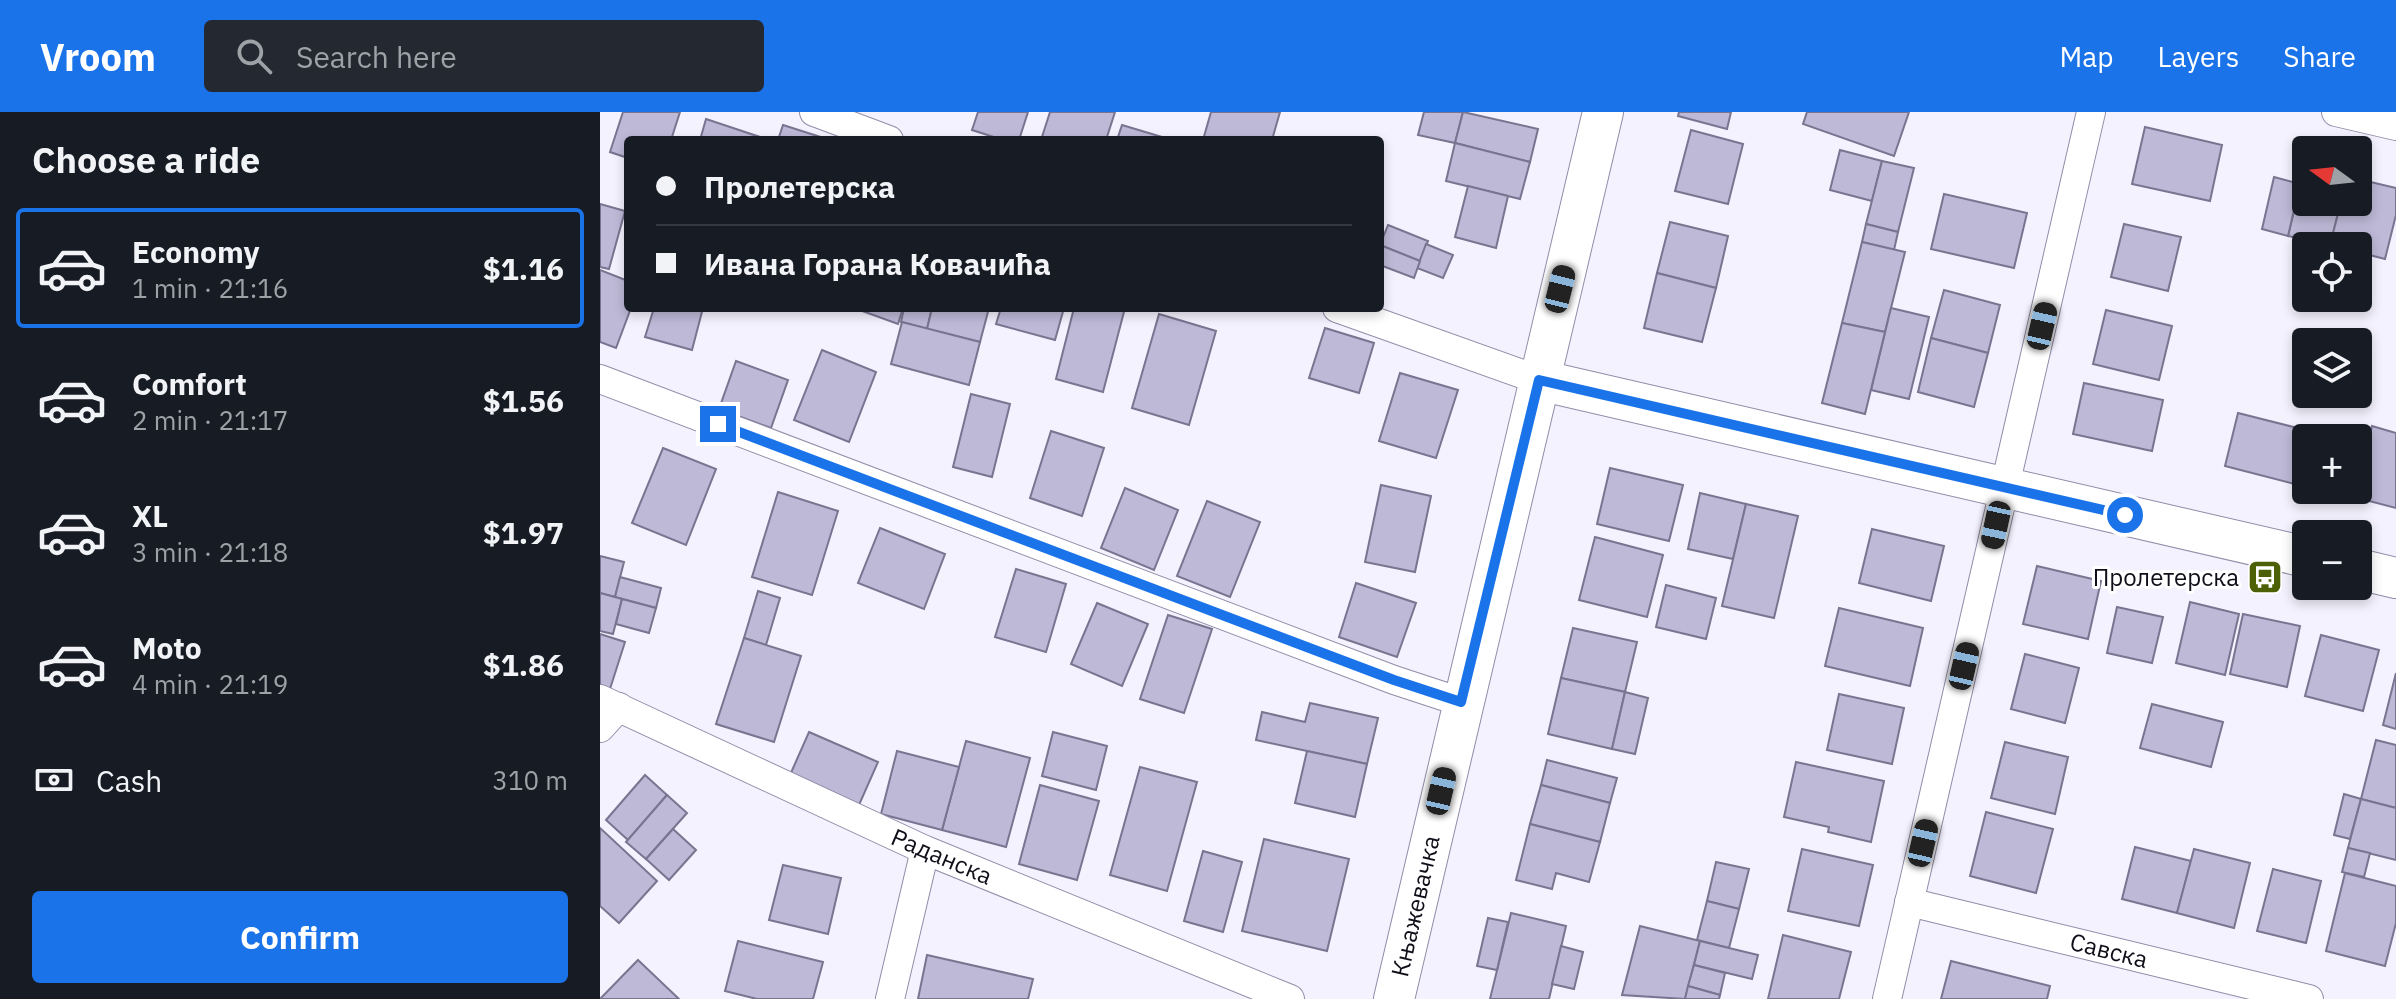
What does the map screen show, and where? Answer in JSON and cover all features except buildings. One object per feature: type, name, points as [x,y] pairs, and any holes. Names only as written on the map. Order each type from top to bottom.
[{"type":"main road","name":"Књажевачка","points":[[1394,999],[1461,702],[1603,112]]},
{"type":"main road","points":[[1539,380],[2292,554]]},
{"type":"main road","points":[[2372,572],[2396,578]]},
{"type":"street","points":[[814,112],[878,136]]},
{"type":"street","points":[[1887,999],[2091,112]]},
{"type":"street","points":[[2336,112],[2396,126]]},
{"type":"street","points":[[1348,312],[1539,380]]},
{"type":"street","points":[[600,379],[1394,680],[1461,702]]},
{"type":"street","points":[[600,728],[610,703]]},
{"type":"street","name":"Раданска","points":[[610,703],[925,850],[1290,999]]},
{"type":"street","points":[[890,999],[925,850]]},
{"type":"street","name":"Савска","points":[[1909,902],[2309,999]]},
{"type":"place","name":"Пролетерска","points":[[2265,577]]},
{"type":"route","points":[[718,424],[1394,680],[1461,702],[1539,380],[1589,394],[2125,515]]}]
